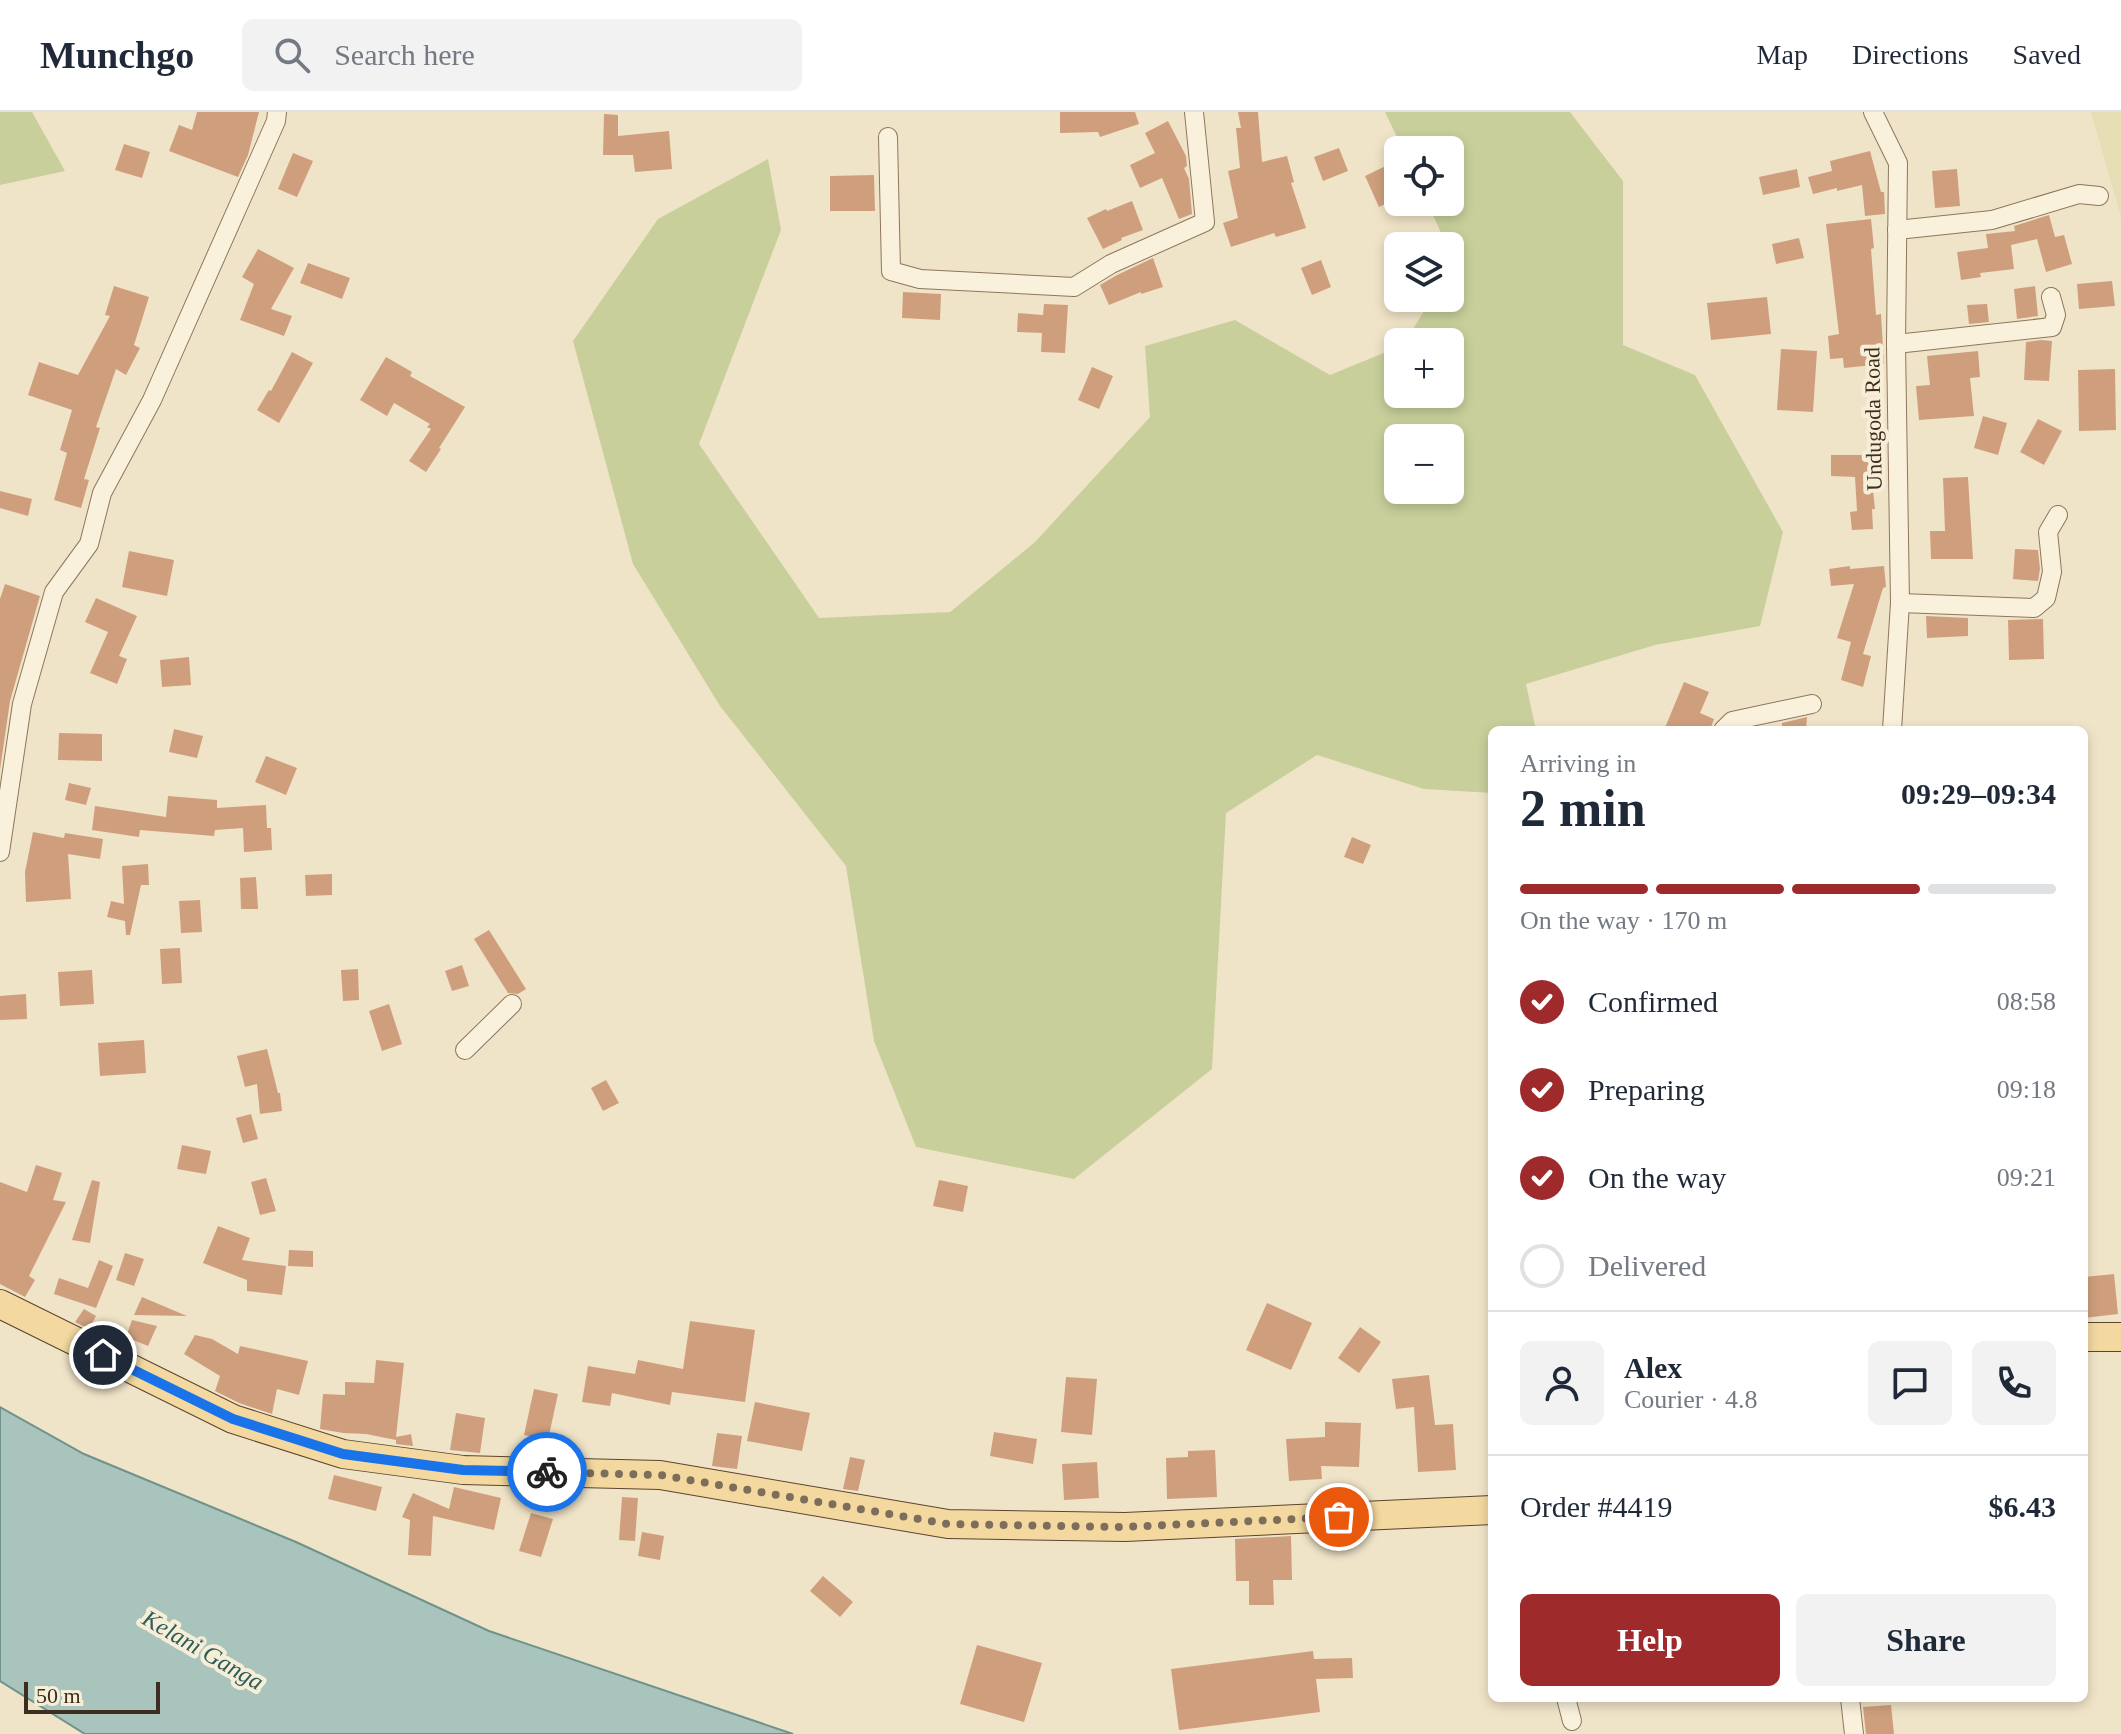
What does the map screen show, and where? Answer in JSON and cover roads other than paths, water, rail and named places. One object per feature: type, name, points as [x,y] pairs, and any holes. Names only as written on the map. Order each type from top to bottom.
[{"type":"main road","points":[[0,1304],[233,1419],[343,1454],[463,1470],[660,1475],[948,1524],[1125,1527],[1488,1510]]},
{"type":"main road","points":[[2088,1337],[2121,1337]]},
{"type":"street","points":[[0,852],[22,704],[54,592],[89,544],[102,493],[152,400],[276,121],[277,112]]},
{"type":"street","points":[[888,137],[891,271],[920,279],[1074,287],[1111,264],[1205,222],[1194,112]]},
{"type":"street","name":"Undugoda Road","points":[[1873,112],[1898,163],[1896,344],[1900,603],[1892,726]]},
{"type":"street","points":[[1897,230],[1992,220],[2079,194],[2099,196]]},
{"type":"street","points":[[1896,344],[2052,327],[2056,315],[2051,297]]},
{"type":"street","points":[[1900,603],[2034,608],[2046,598],[2052,572],[2048,532],[2058,515]]},
{"type":"street","points":[[1727,726],[1732,721],[1812,704]]},
{"type":"street","points":[[465,1050],[512,1004]]},
{"type":"street","points":[[1567,1702],[1572,1721]]},
{"type":"street","points":[[1850,1702],[1854,1734]]},
{"type":"water","name":"Kelani Ganga","points":[[0,1407],[84,1454],[296,1542],[489,1631],[793,1734],[85,1734],[0,1681]]}]
